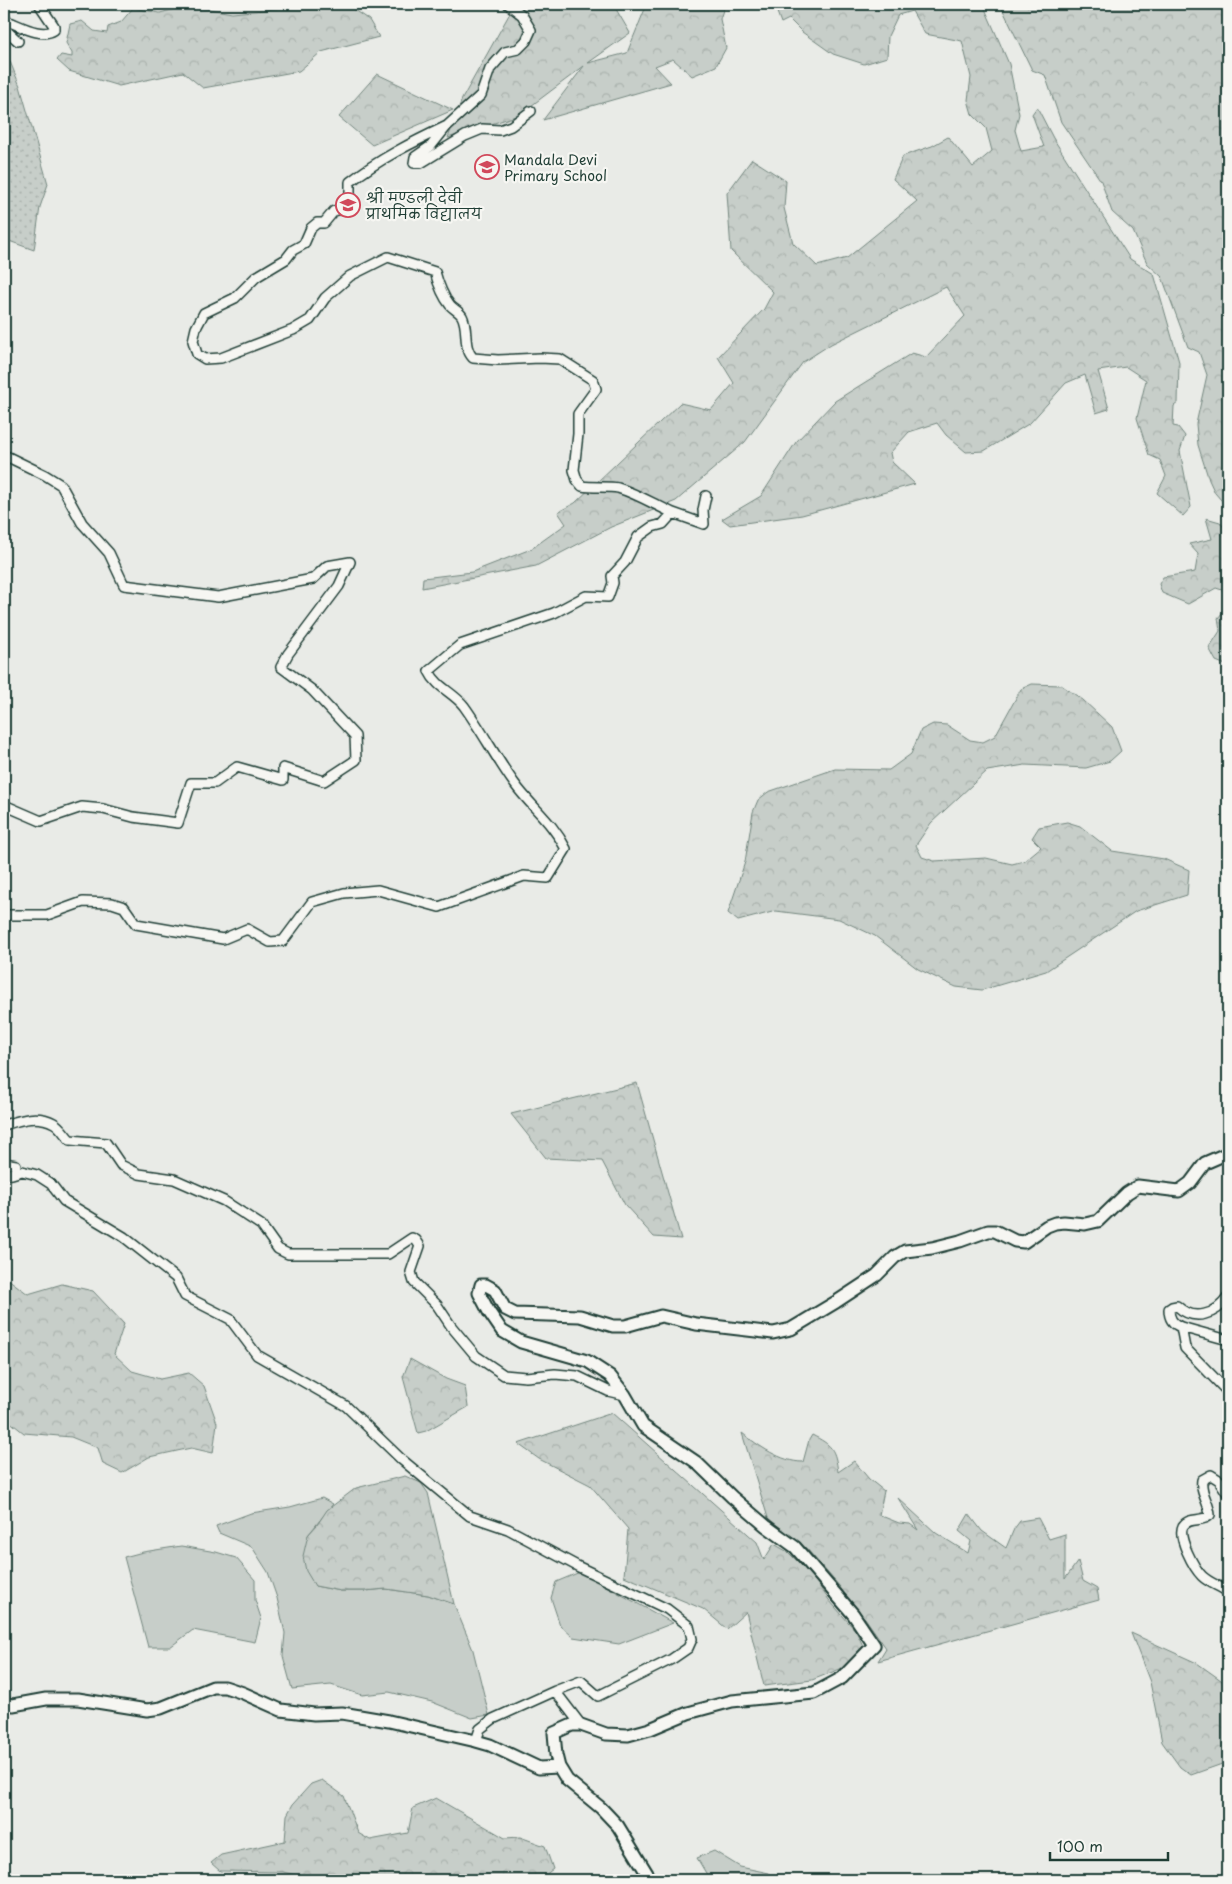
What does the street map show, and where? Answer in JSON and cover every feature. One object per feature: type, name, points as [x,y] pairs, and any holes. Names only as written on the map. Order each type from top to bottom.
[{"type":"main road","points":[[651,1880],[632,1846],[618,1826],[601,1808],[567,1780],[559,1767],[554,1733],[572,1725],[581,1725],[589,1726],[606,1734],[628,1735],[650,1729],[688,1713],[732,1701],[814,1693],[842,1678],[874,1646],[854,1614],[795,1547],[739,1503],[696,1462],[643,1426],[610,1376],[587,1361],[521,1342],[502,1331],[479,1293],[481,1285],[486,1285],[495,1290],[504,1308],[515,1314],[580,1316],[613,1326],[626,1326],[661,1316],[696,1324],[773,1333],[790,1328],[836,1302],[877,1275],[895,1257],[906,1251],[932,1248],[988,1231],[995,1231],[1015,1241],[1024,1242],[1047,1226],[1055,1224],[1091,1224],[1104,1216],[1133,1188],[1143,1186],[1180,1191],[1190,1183],[1205,1163],[1228,1153]]},
{"type":"main road","points":[[4,1703],[13,1705],[46,1699],[78,1699],[147,1710],[161,1708],[213,1687],[225,1686],[243,1692],[281,1710],[314,1714],[342,1713],[476,1741],[490,1745],[539,1768],[559,1767]]},
{"type":"street","points":[[4,20],[38,32],[49,33],[54,30],[54,26],[39,4]]},
{"type":"street","points":[[508,4],[522,15],[531,30],[526,41],[518,49],[505,52],[490,69],[481,95],[447,126],[431,146],[414,157],[414,163],[421,163],[465,136],[482,129],[500,130],[511,126],[531,111]]},
{"type":"street","points":[[4,26],[18,42]]},
{"type":"street","points":[[447,126],[410,142],[368,168],[350,182],[350,200],[342,209],[334,212],[324,223],[316,222],[311,228],[304,244],[292,250],[286,259],[256,277],[235,298],[204,313],[196,328],[193,341],[198,354],[206,359],[221,358],[293,330],[310,320],[325,298],[350,276],[388,257],[400,259],[435,272],[440,288],[450,304],[462,315],[466,330],[468,353],[473,358],[498,360],[560,359],[593,380],[596,389],[578,414],[574,470],[577,480],[582,486],[616,488],[704,524],[703,510],[706,496]]},
{"type":"street","points":[[4,455],[45,475],[60,485],[82,523],[109,553],[124,585],[218,597],[313,578],[327,566],[350,562],[339,586],[288,654],[282,667],[312,690],[355,736],[356,760],[324,781],[283,768],[283,780],[237,767],[215,783],[191,783],[178,823],[82,807],[41,822],[4,805]]},
{"type":"street","points":[[4,915],[47,915],[83,902],[112,903],[124,907],[136,924],[223,938],[247,929],[270,942],[283,941],[312,902],[344,894],[378,890],[439,907],[524,876],[548,878],[566,849],[558,833],[514,784],[484,734],[462,704],[434,681],[429,671],[460,646],[554,613],[586,596],[608,598],[612,576],[625,562],[638,537],[652,527],[663,524],[674,513]]},
{"type":"street","points":[[4,1125],[27,1118],[42,1120],[55,1124],[70,1140],[106,1143],[121,1165],[139,1174],[174,1178],[224,1201],[261,1225],[278,1249],[288,1254],[388,1254],[412,1238],[420,1246],[411,1272],[414,1282],[437,1305],[451,1326],[476,1356],[504,1375],[526,1377],[555,1374],[577,1376],[608,1391],[624,1395]]},
{"type":"street","points":[[4,1164],[16,1166],[8,1175]]},
{"type":"street","points":[[8,1175],[22,1171],[37,1175],[52,1184],[64,1201],[124,1237],[176,1278],[185,1296],[230,1319],[257,1355],[346,1406],[401,1459],[470,1516],[508,1529],[579,1567],[667,1609],[689,1626],[692,1638],[688,1648],[672,1659],[598,1696],[580,1681],[555,1691],[493,1719],[480,1729],[476,1741]]},
{"type":"street","points":[[1228,1297],[1224,1304],[1215,1311],[1203,1315],[1182,1311],[1177,1306],[1169,1310],[1169,1316],[1175,1325],[1228,1340]]},
{"type":"street","points":[[1181,1327],[1185,1348],[1228,1392]]},
{"type":"street","points":[[1228,1494],[1219,1480],[1211,1475],[1202,1480],[1201,1486],[1210,1515],[1207,1518],[1190,1520],[1181,1531],[1193,1564],[1202,1575],[1228,1592]]},
{"type":"street","points":[[555,1691],[581,1725]]},
{"type":"green space","points":[[286,4],[345,4],[369,20],[379,37],[321,52],[299,71],[203,88],[183,72],[119,86],[69,71],[57,60],[61,55],[72,57],[72,53],[66,43],[70,24],[82,21],[94,31],[107,33],[108,27],[121,22],[133,8],[160,13],[179,8],[209,9],[232,13],[287,8]]},
{"type":"green space","points":[[515,4],[613,4],[630,33],[588,63],[627,53],[647,4],[723,4],[724,7],[720,19],[726,48],[716,66],[692,76],[673,59],[655,66],[671,83],[543,120],[584,66],[519,115],[448,138],[462,99]]},
{"type":"green space","points":[[774,4],[983,4],[1009,64],[1019,114],[1015,130],[1021,151],[1044,147],[1032,114],[1037,107],[1053,138],[1130,259],[1154,274],[1179,362],[1178,403],[1174,406],[1173,426],[1178,427],[1185,436],[1180,451],[1191,507],[1183,516],[1157,493],[1166,476],[1160,460],[1149,455],[1137,418],[1146,380],[1126,367],[1098,371],[1109,409],[1096,413],[1085,375],[1066,383],[1030,423],[984,451],[966,452],[946,435],[937,423],[909,432],[890,453],[892,462],[915,484],[802,515],[730,525],[722,519],[761,496],[796,442],[835,401],[912,353],[926,357],[965,316],[946,287],[831,344],[803,362],[745,442],[676,501],[611,527],[536,566],[422,588],[423,578],[472,572],[531,549],[566,524],[558,512],[575,503],[680,403],[711,410],[734,383],[718,357],[764,309],[773,292],[731,251],[727,193],[752,159],[786,181],[784,208],[793,243],[817,266],[847,258],[917,201],[893,179],[903,156],[932,146],[948,137],[973,167],[992,151],[986,128],[972,114],[968,100],[971,77],[962,41],[925,34],[912,11],[898,15],[888,36],[887,57],[864,64],[833,54],[802,32],[789,19],[781,23]]},
{"type":"green space","points":[[1000,4],[1228,4],[1228,508],[1215,493],[1198,445],[1196,424],[1207,375],[1199,352],[1188,347],[1162,277],[1147,263],[1133,231],[1112,212],[1101,181],[1061,122],[1045,75],[1032,70]]},
{"type":"green space","points":[[4,47],[20,86],[48,184],[40,207],[34,250],[9,241],[4,206]]},
{"type":"green space","points":[[377,74],[453,110],[372,145],[339,117]]},
{"type":"green space","points":[[1206,518],[1220,522],[1228,533],[1228,592],[1216,588],[1188,604],[1162,593],[1159,584],[1163,577],[1195,572],[1198,554],[1189,544],[1212,539]]},
{"type":"green space","points":[[1228,606],[1228,666],[1216,661],[1209,648],[1220,631],[1218,618]]},
{"type":"green space","points":[[1032,684],[1061,685],[1083,700],[1112,727],[1121,751],[1110,761],[1086,768],[1025,765],[987,771],[931,823],[916,845],[922,857],[934,861],[986,858],[1012,864],[1024,861],[1041,847],[1032,838],[1039,827],[1067,822],[1080,826],[1112,851],[1164,859],[1189,870],[1187,895],[1136,911],[1046,971],[982,990],[956,987],[918,969],[875,936],[839,919],[776,911],[738,921],[728,913],[745,862],[753,812],[758,800],[768,792],[835,769],[889,770],[911,754],[921,730],[933,724],[947,725],[970,740],[983,742],[995,736],[1021,689]]},
{"type":"green space","points":[[637,1083],[681,1239],[654,1237],[625,1205],[602,1161],[546,1158],[511,1114]]},
{"type":"green space","points":[[4,1276],[28,1294],[62,1284],[93,1291],[124,1324],[114,1354],[132,1371],[160,1379],[189,1373],[204,1386],[217,1423],[213,1453],[191,1448],[149,1457],[122,1473],[103,1464],[98,1448],[71,1437],[24,1433],[9,1421],[4,1420]]},
{"type":"green space","points":[[410,1359],[446,1379],[465,1386],[468,1407],[426,1431],[418,1433],[403,1377]]},
{"type":"green space","points":[[612,1413],[757,1542],[764,1560],[774,1544],[788,1552],[812,1576],[829,1600],[856,1631],[863,1646],[858,1662],[812,1680],[764,1686],[746,1612],[727,1629],[703,1609],[624,1576],[628,1529],[590,1485],[539,1459],[518,1444]]},
{"type":"green space","points":[[742,1433],[763,1448],[779,1456],[803,1462],[812,1435],[828,1445],[834,1453],[838,1472],[854,1461],[869,1479],[884,1491],[879,1515],[899,1523],[910,1524],[918,1530],[898,1498],[936,1533],[968,1553],[971,1541],[959,1531],[969,1514],[982,1531],[1006,1548],[1014,1529],[1020,1521],[1038,1518],[1049,1539],[1065,1534],[1065,1579],[1078,1561],[1083,1581],[1097,1589],[1099,1600],[878,1661],[886,1648],[865,1618],[854,1610],[840,1587],[807,1549],[768,1518]]},
{"type":"green space","points":[[405,1476],[421,1483],[428,1493],[454,1604],[428,1595],[386,1589],[341,1591],[315,1586],[306,1571],[303,1556],[308,1535],[327,1510],[356,1488]]},
{"type":"green space","points":[[322,1498],[333,1504],[308,1535],[315,1586],[341,1591],[386,1589],[428,1595],[454,1604],[473,1650],[489,1715],[472,1718],[432,1702],[389,1692],[362,1695],[331,1685],[292,1689],[283,1656],[285,1633],[277,1598],[268,1572],[252,1547],[219,1533],[216,1526],[251,1513],[290,1507]]},
{"type":"green space","points":[[181,1546],[216,1552],[236,1558],[255,1580],[255,1600],[261,1618],[255,1642],[193,1630],[170,1647],[148,1647],[124,1557]]},
{"type":"green space","points":[[580,1572],[673,1623],[619,1644],[573,1637],[560,1625],[551,1598],[556,1582]]},
{"type":"green space","points":[[1131,1633],[1197,1663],[1228,1685],[1228,1766],[1222,1764],[1191,1775],[1180,1767],[1162,1742],[1150,1682]]},
{"type":"green space","points":[[322,1780],[344,1796],[358,1833],[370,1840],[408,1833],[413,1808],[436,1798],[505,1838],[520,1837],[545,1846],[553,1869],[539,1880],[295,1880],[295,1875],[283,1872],[220,1871],[211,1863],[221,1855],[285,1841],[287,1815],[293,1804],[311,1784]]},
{"type":"green space","points":[[714,1851],[740,1867],[769,1873],[776,1880],[710,1880],[697,1858]]},
{"type":"place","name":"Mandala Devi Primary School","points":[[487,167]]},
{"type":"place","name":"श्री मण्डली देवी प्राथमिक विद्यालय","points":[[348,205]]}]
